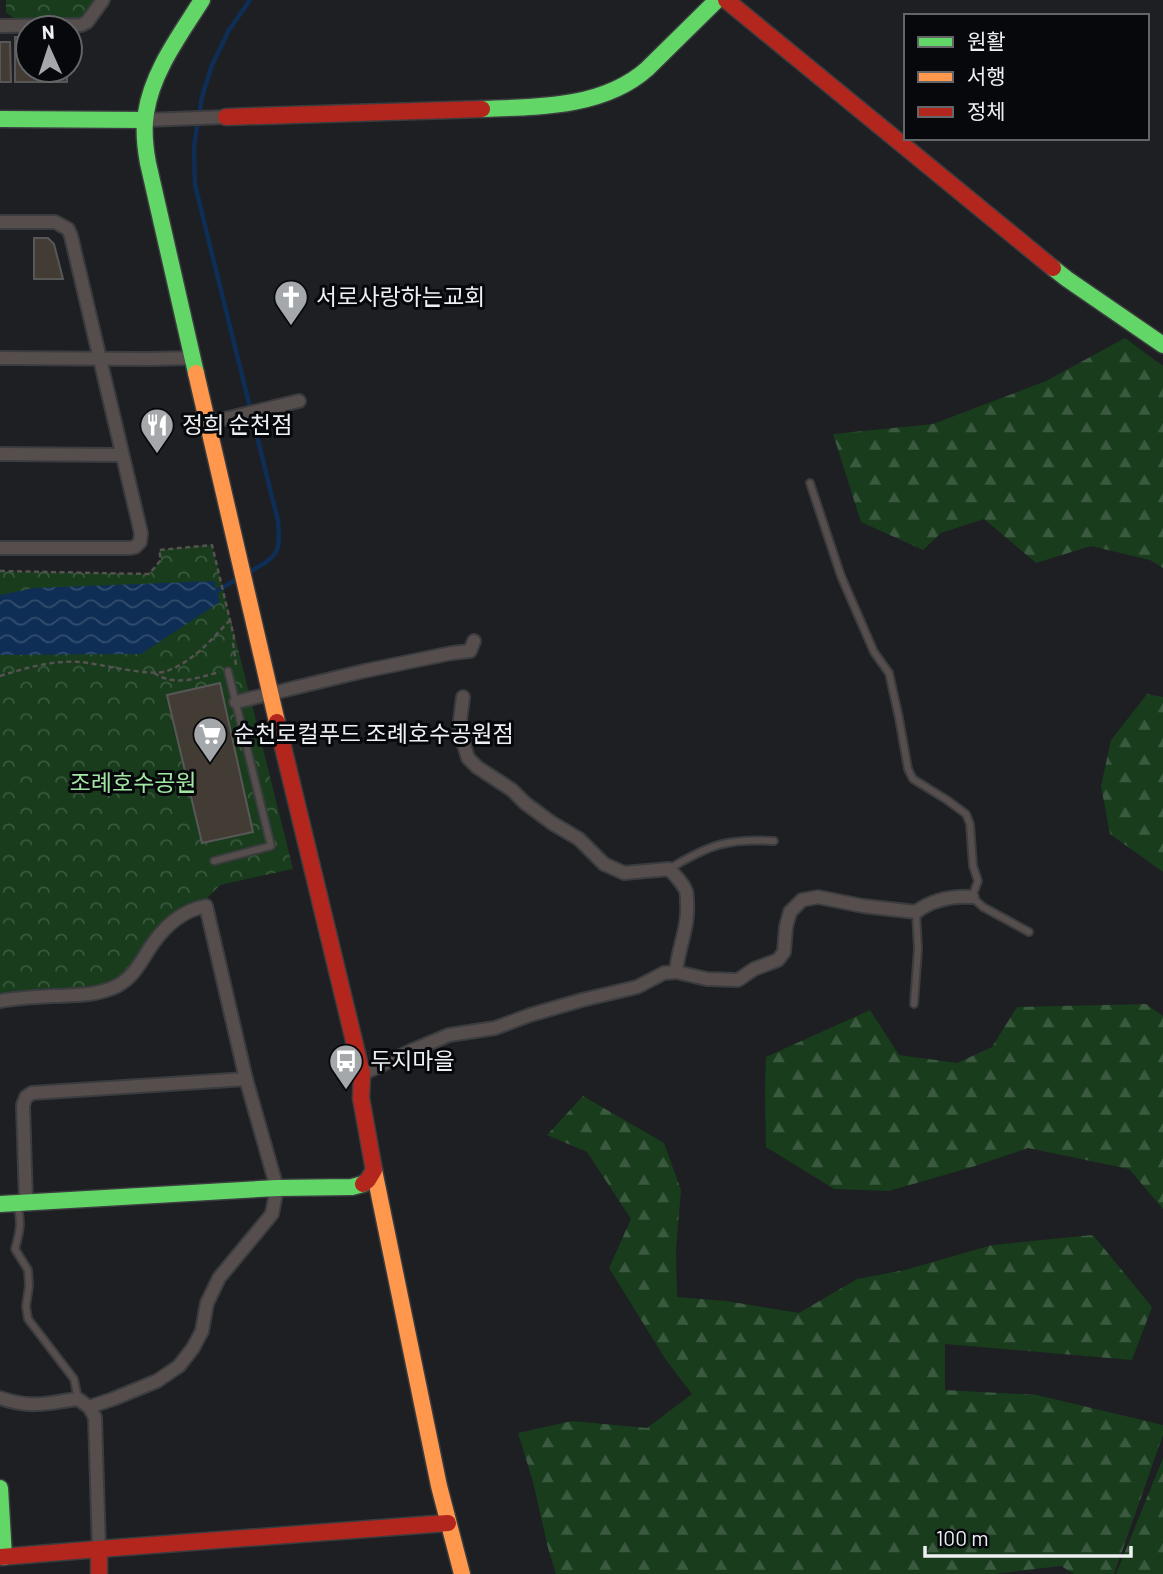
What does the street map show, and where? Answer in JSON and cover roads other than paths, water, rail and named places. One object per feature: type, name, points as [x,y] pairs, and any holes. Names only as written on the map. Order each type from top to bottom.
[{"type":"street","points":[[0,26],[80,25],[87,22],[103,0]]},
{"type":"street","points":[[202,0],[162,69],[147,107],[145,141],[148,163],[270,694],[362,1074],[361,1098],[374,1170],[439,1486],[462,1574]]},
{"type":"street","points":[[0,119],[145,120],[520,108],[562,104],[593,98],[634,80],[717,0]]},
{"type":"street","points":[[726,0],[1067,279],[1163,345]]},
{"type":"street","points":[[0,222],[55,222],[68,229],[141,533],[140,542],[130,548],[0,548]]},
{"type":"street","points":[[0,358],[193,358]]},
{"type":"street","points":[[208,423],[299,401]]},
{"type":"street","points":[[0,454],[122,455]]},
{"type":"street","points":[[236,702],[364,671],[470,651],[474,641]]},
{"type":"street","points":[[463,698],[459,729],[468,758],[477,767],[512,790],[552,823],[579,839],[604,864],[625,873],[669,869],[687,891],[685,936],[676,972]]},
{"type":"street","points":[[362,1074],[449,1035],[495,1028],[530,1014],[638,987],[664,973],[676,972],[707,979],[738,980],[754,969],[782,957],[790,912],[802,900],[818,897],[916,912],[926,905],[944,899],[972,897]]},
{"type":"street","points":[[0,1002],[78,996],[101,992],[117,985],[132,975],[155,941],[172,923],[186,912],[206,906],[246,1079],[277,1188],[272,1214],[219,1278],[207,1303],[202,1331],[179,1366],[157,1381],[89,1406]]},
{"type":"street","points":[[246,1079],[32,1093],[26,1097],[23,1105],[14,1203],[277,1188],[352,1187],[364,1184],[371,1178],[374,1170]]},
{"type":"street","points":[[0,1398],[25,1405],[78,1399],[89,1406],[95,1417],[99,1574]]},
{"type":"street","points":[[0,1488],[2,1557],[448,1523]]},
{"type":"lane","points":[[810,483],[841,576],[874,652],[889,673],[908,769],[913,779],[966,814],[970,824],[978,881],[972,897],[983,907],[1029,932]]},
{"type":"lane","points":[[214,861],[271,846],[228,671]]},
{"type":"lane","points":[[669,869],[699,851],[731,841],[774,842]]},
{"type":"lane","points":[[914,1004],[918,949],[916,912]]},
{"type":"lane","points":[[14,1203],[20,1217],[15,1249],[28,1269],[28,1318],[74,1379],[78,1399]]},
{"type":"water","points":[[214,581],[220,602],[141,654],[0,655],[0,595],[34,588]]},
{"type":"waterway","points":[[248,573],[275,554],[279,542],[278,521],[195,185],[194,146],[202,97],[212,65],[229,30],[250,0]]},
{"type":"waterway","points":[[217,591],[237,579]]},
{"type":"place","name":"서로사랑하는교회","points":[[291,327]]},
{"type":"place","name":"정희 순천점","points":[[157,455]]},
{"type":"place","name":"순천로컬푸드 조례호수공원점","points":[[210,764]]},
{"type":"place","name":"두지마을","points":[[346,1091]]},
{"type":"park label","name":"조례호수공원","points":[[133,783]]}]
